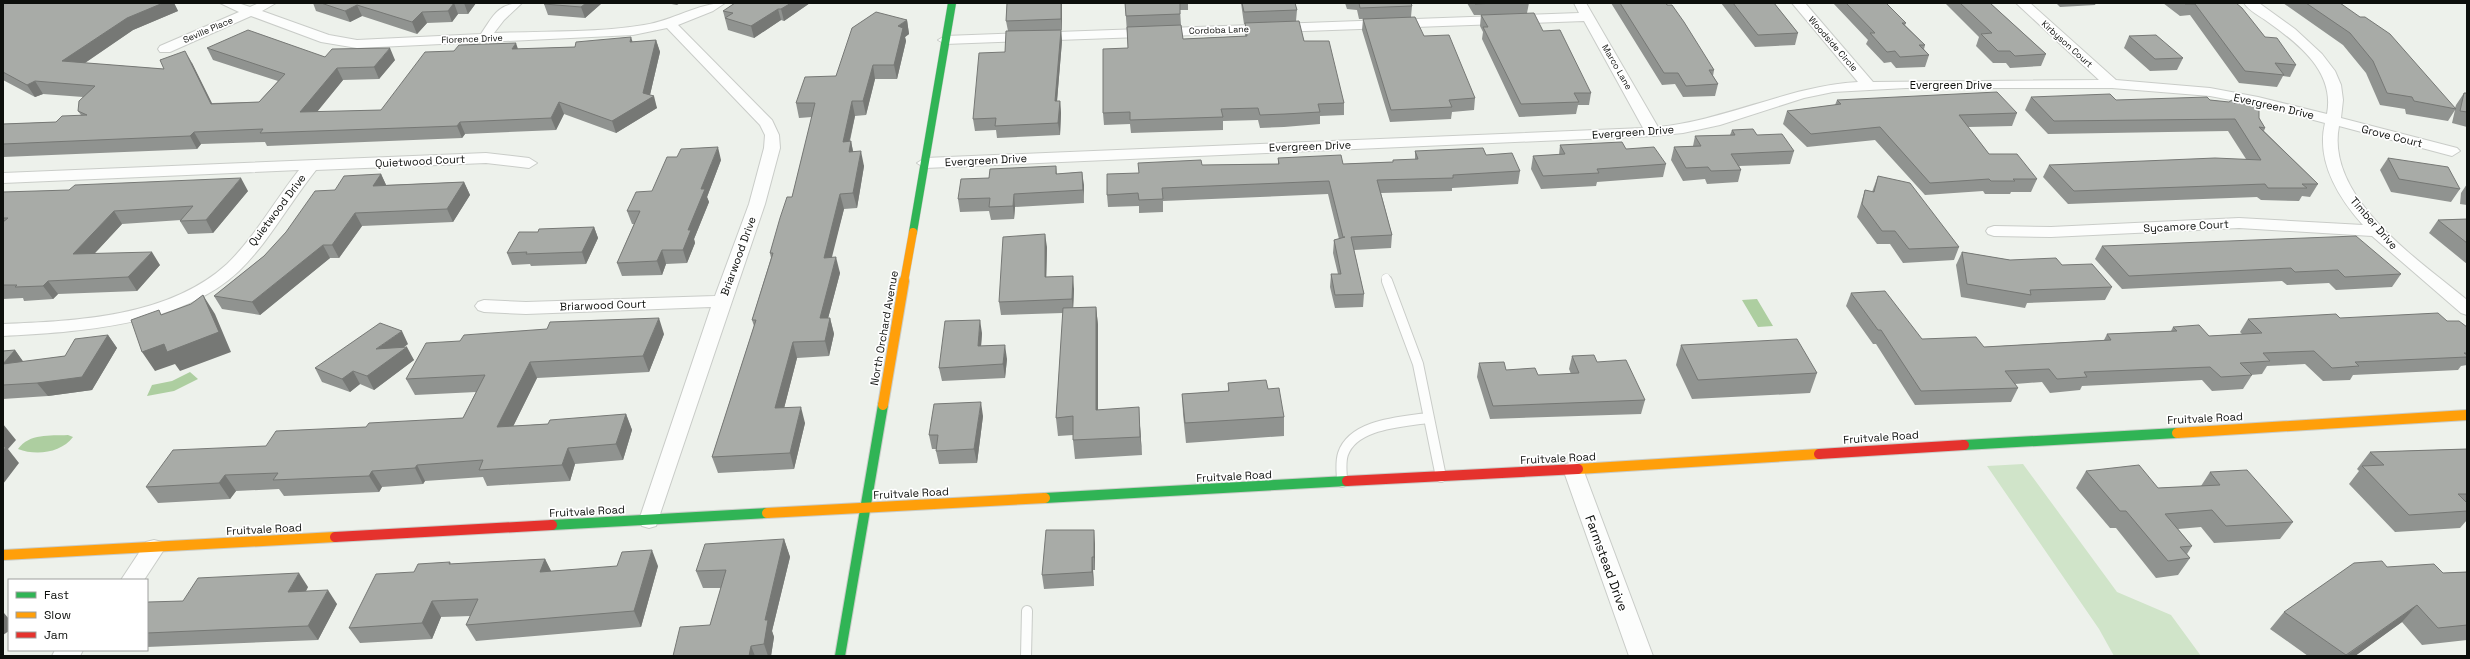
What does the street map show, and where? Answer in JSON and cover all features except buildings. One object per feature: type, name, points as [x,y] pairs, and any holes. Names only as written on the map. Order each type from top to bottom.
[{"type":"street","name":"Florence Drive","points":[[226,3],[342,43],[484,39],[633,31],[670,24],[694,16],[719,3]]},
{"type":"street","name":"Seville Place","points":[[165,49],[270,3]]},
{"type":"street","points":[[484,39],[499,17],[516,3]]},
{"type":"street","name":"North Orchard Avenue","points":[[840,656],[952,3]]},
{"type":"street","name":"Marco Lane","points":[[1580,3],[1653,132]]},
{"type":"street","name":"Woodside Circle","points":[[1798,3],[1868,85]]},
{"type":"street","name":"Kirbyson Court","points":[[2022,3],[2112,84]]},
{"type":"street","name":"Timber Drive","points":[[2250,3],[2297,37],[2314,53],[2329,74],[2336,97],[2329,143],[2339,177],[2354,203],[2396,249],[2467,309]]},
{"type":"street","name":"Cordoba Lane","points":[[945,40],[1588,17]]},
{"type":"street","name":"Briarwood Drive","points":[[649,520],[722,301],[757,204],[772,148],[772,135],[766,123],[670,24]]},
{"type":"street","name":"Evergreen Drive","points":[[925,163],[1653,132],[1683,129],[1715,122],[1801,94],[1833,88],[1868,85],[2112,84],[2162,86],[2210,92],[2258,101],[2333,120]]},
{"type":"street","name":"Grove Court","points":[[2333,120],[2452,151]]},
{"type":"street","name":"Quietwood Court","points":[[311,166],[486,158],[529,163]]},
{"type":"street","name":"Quietwood Drive","points":[[3,178],[311,166]]},
{"type":"street","name":"Quietwood Drive","points":[[3,330],[66,327],[117,320],[141,314],[184,298],[210,284],[236,264],[311,166]]},
{"type":"street","name":"Sycamore Court","points":[[1994,231],[2051,232],[2238,223],[2378,231]]},
{"type":"street","name":"Briarwood Court","points":[[484,306],[526,308],[722,301]]},
{"type":"street","name":"Fruitvale Road","points":[[3,555],[1441,477],[2467,415]]},
{"type":"street","name":"Farmstead Drive","points":[[1573,469],[1641,656]]},
{"type":"street","points":[[133,579],[154,548]]},
{"type":"lane","points":[[1386,278],[1419,370],[1431,442],[1441,477]]},
{"type":"lane","points":[[1342,482],[1343,454],[1351,441],[1371,430],[1427,418]]},
{"type":"lane","points":[[1026,656],[1027,611]]},
{"type":"shaded area","points":[[1757,299],[1773,326],[1758,327],[1742,300]]},
{"type":"shaded area","points":[[190,372],[198,379],[174,391],[147,396],[152,385],[172,381]]},
{"type":"shaded area","points":[[68,435],[73,437],[62,447],[48,452],[32,452],[18,449],[28,440],[40,436]]},
{"type":"shaded area","points":[[2023,464],[2117,592],[2171,615],[2201,656],[2114,656],[2099,629],[1987,466]]},
{"type":"traffic: fast","points":[[913,232],[952,3]]},
{"type":"traffic: fast","points":[[840,656],[883,405]]},
{"type":"traffic: fast","points":[[1964,445],[2177,433]]},
{"type":"traffic: fast","points":[[1045,498],[1347,481]]},
{"type":"traffic: fast","points":[[552,525],[767,513]]},
{"type":"traffic: slow","points":[[883,405],[913,232]]},
{"type":"traffic: slow","points":[[2177,433],[2467,415]]},
{"type":"traffic: slow","points":[[1578,469],[1819,454]]},
{"type":"traffic: slow","points":[[767,513],[1045,498]]},
{"type":"traffic: slow","points":[[3,555],[335,537]]},
{"type":"traffic: jam","points":[[1819,454],[1964,445]]},
{"type":"traffic: jam","points":[[1347,481],[1578,469]]},
{"type":"traffic: jam","points":[[335,537],[552,525]]}]
